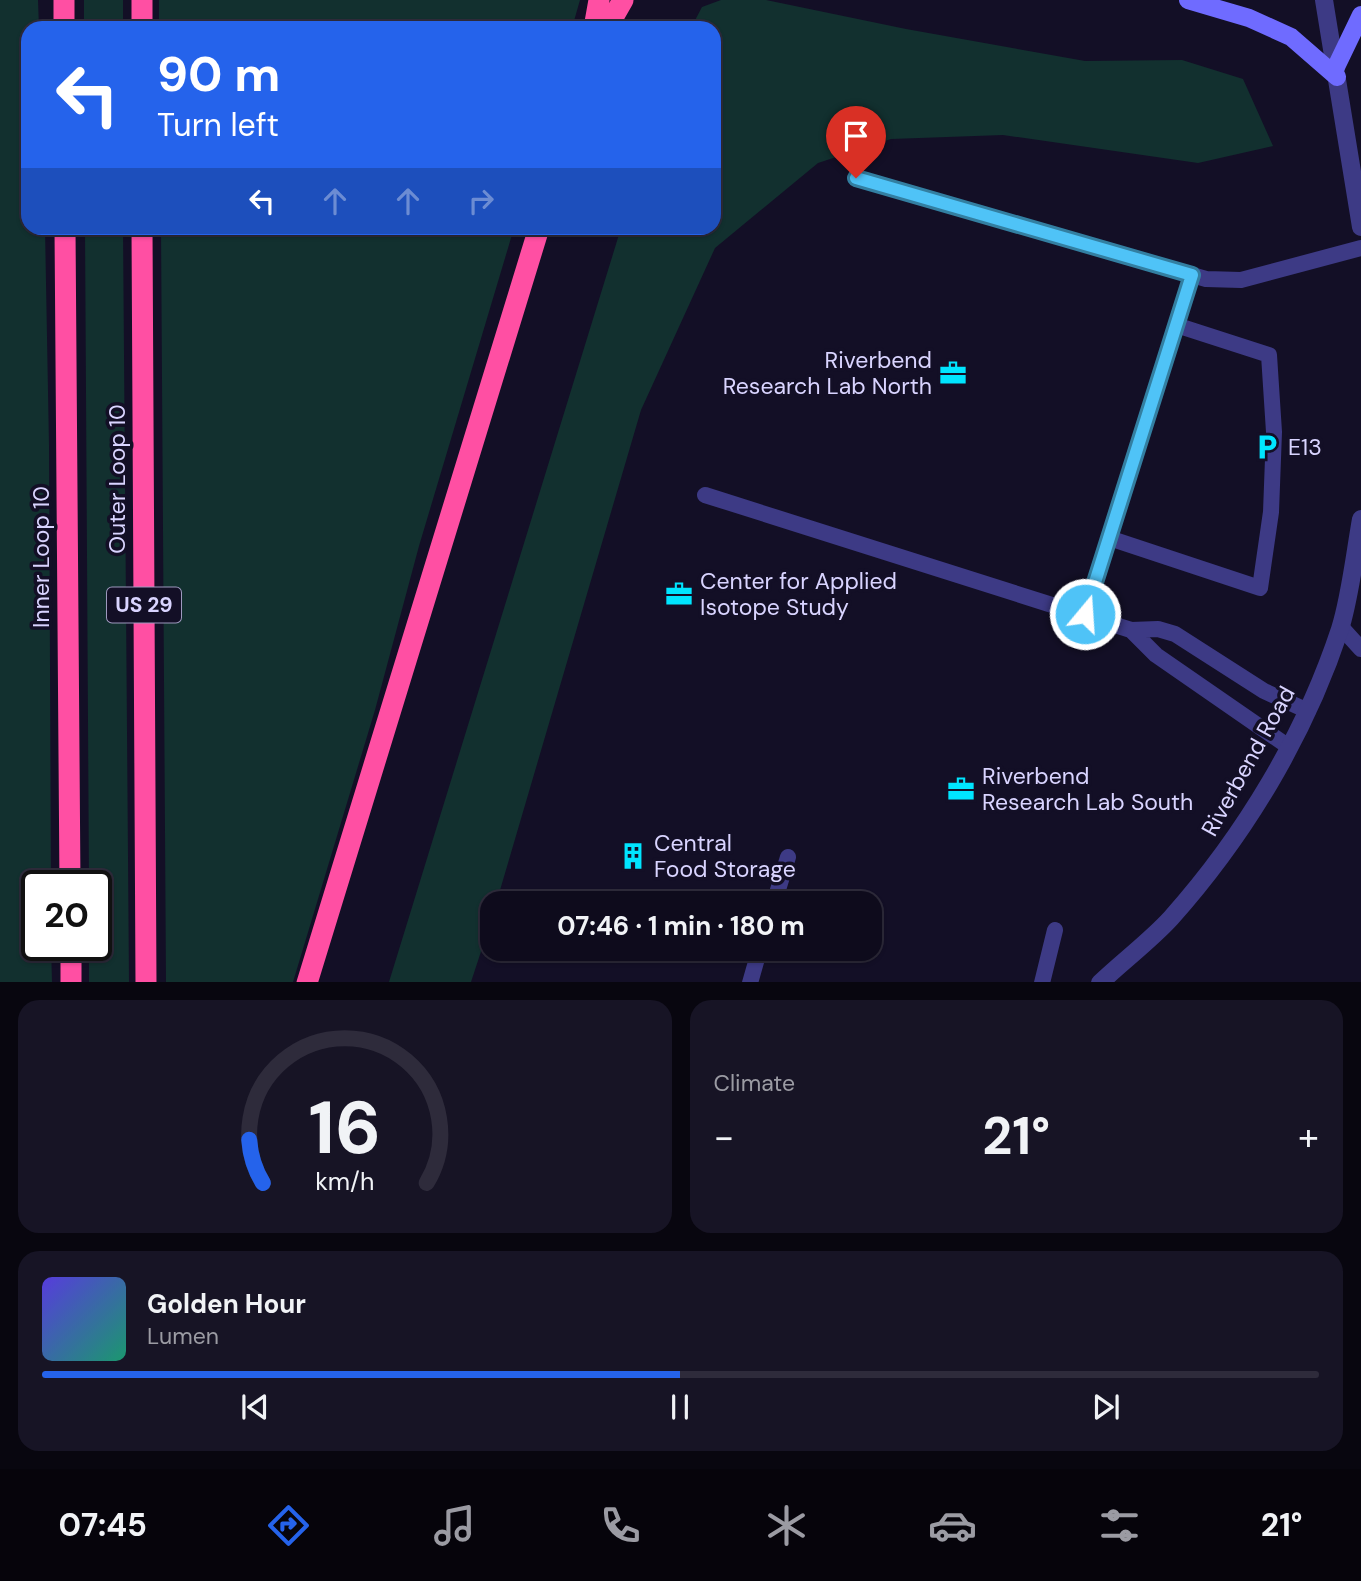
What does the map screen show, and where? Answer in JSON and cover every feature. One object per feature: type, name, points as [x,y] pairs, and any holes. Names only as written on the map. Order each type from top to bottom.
[{"type":"highway","points":[[64,0],[64,21]]},
{"type":"highway","points":[[142,0],[142,21]]},
{"type":"highway","points":[[595,21],[599,0]]},
{"type":"highway","points":[[611,21],[623,0]]},
{"type":"highway","name":"Inner Loop 10","points":[[65,235],[70,870]]},
{"type":"highway","name":"Outer Loop 10","points":[[142,235],[146,982]]},
{"type":"highway","points":[[307,982],[537,235]]},
{"type":"highway","points":[[71,961],[71,982]]},
{"type":"main road","points":[[1188,0],[1249,18],[1290,37],[1336,73],[1361,15]]},
{"type":"street","points":[[1324,0],[1361,227]]},
{"type":"street","name":"Riverbend Road","points":[[1100,982],[1170,920],[1226,852],[1289,747],[1308,711],[1341,627],[1361,519]]},
{"type":"lane","points":[[856,178],[1206,279],[1241,280],[1361,248]]},
{"type":"lane","points":[[1085,614],[1192,275]]},
{"type":"lane","points":[[1109,538],[1259,589],[1271,512],[1274,432],[1269,355],[1176,325]]},
{"type":"lane","points":[[705,495],[1131,630],[1158,629],[1175,634],[1264,691],[1308,711]]},
{"type":"lane","points":[[1341,627],[1361,649]]},
{"type":"lane","points":[[1131,630],[1156,655],[1289,747]]},
{"type":"lane","points":[[778,891],[788,857]]},
{"type":"lane","points":[[1042,982],[1055,930]]},
{"type":"lane","points":[[750,982],[756,961]]},
{"type":"green space","points":[[0,0],[38,0],[39,21],[21,21],[21,235],[45,235],[51,870],[21,870],[21,961],[51,961],[52,982],[0,982]]},
{"type":"green space","points":[[84,0],[123,0],[123,21],[84,21]]},
{"type":"green space","points":[[159,0],[580,0],[574,21],[159,21]]},
{"type":"green space","points":[[721,0],[766,0],[906,29],[1085,61],[1182,60],[1243,79],[1273,146],[1198,163],[1003,135],[891,139],[818,163],[715,248],[641,410],[500,891],[480,891],[480,955],[471,982],[389,982],[619,235],[721,235],[721,21],[695,21],[702,7]]},
{"type":"green space","points":[[85,235],[123,235],[129,982],[89,982],[89,961],[112,961],[112,870],[89,870]]},
{"type":"green space","points":[[161,235],[512,235],[419,546],[375,710],[293,982],[166,982]]},
{"type":"place","name":"Riverbend Research Lab North","points":[[953,373]]},
{"type":"place","name":"E13","points":[[1267,447]]},
{"type":"place","name":"Center for Applied Isotope Study","points":[[679,594]]},
{"type":"place","name":"Riverbend Research Lab South","points":[[961,789]]},
{"type":"place","name":"Central Food Storage","points":[[633,856]]},
{"type":"route","points":[[856,178],[1192,275],[1085,614]]}]
